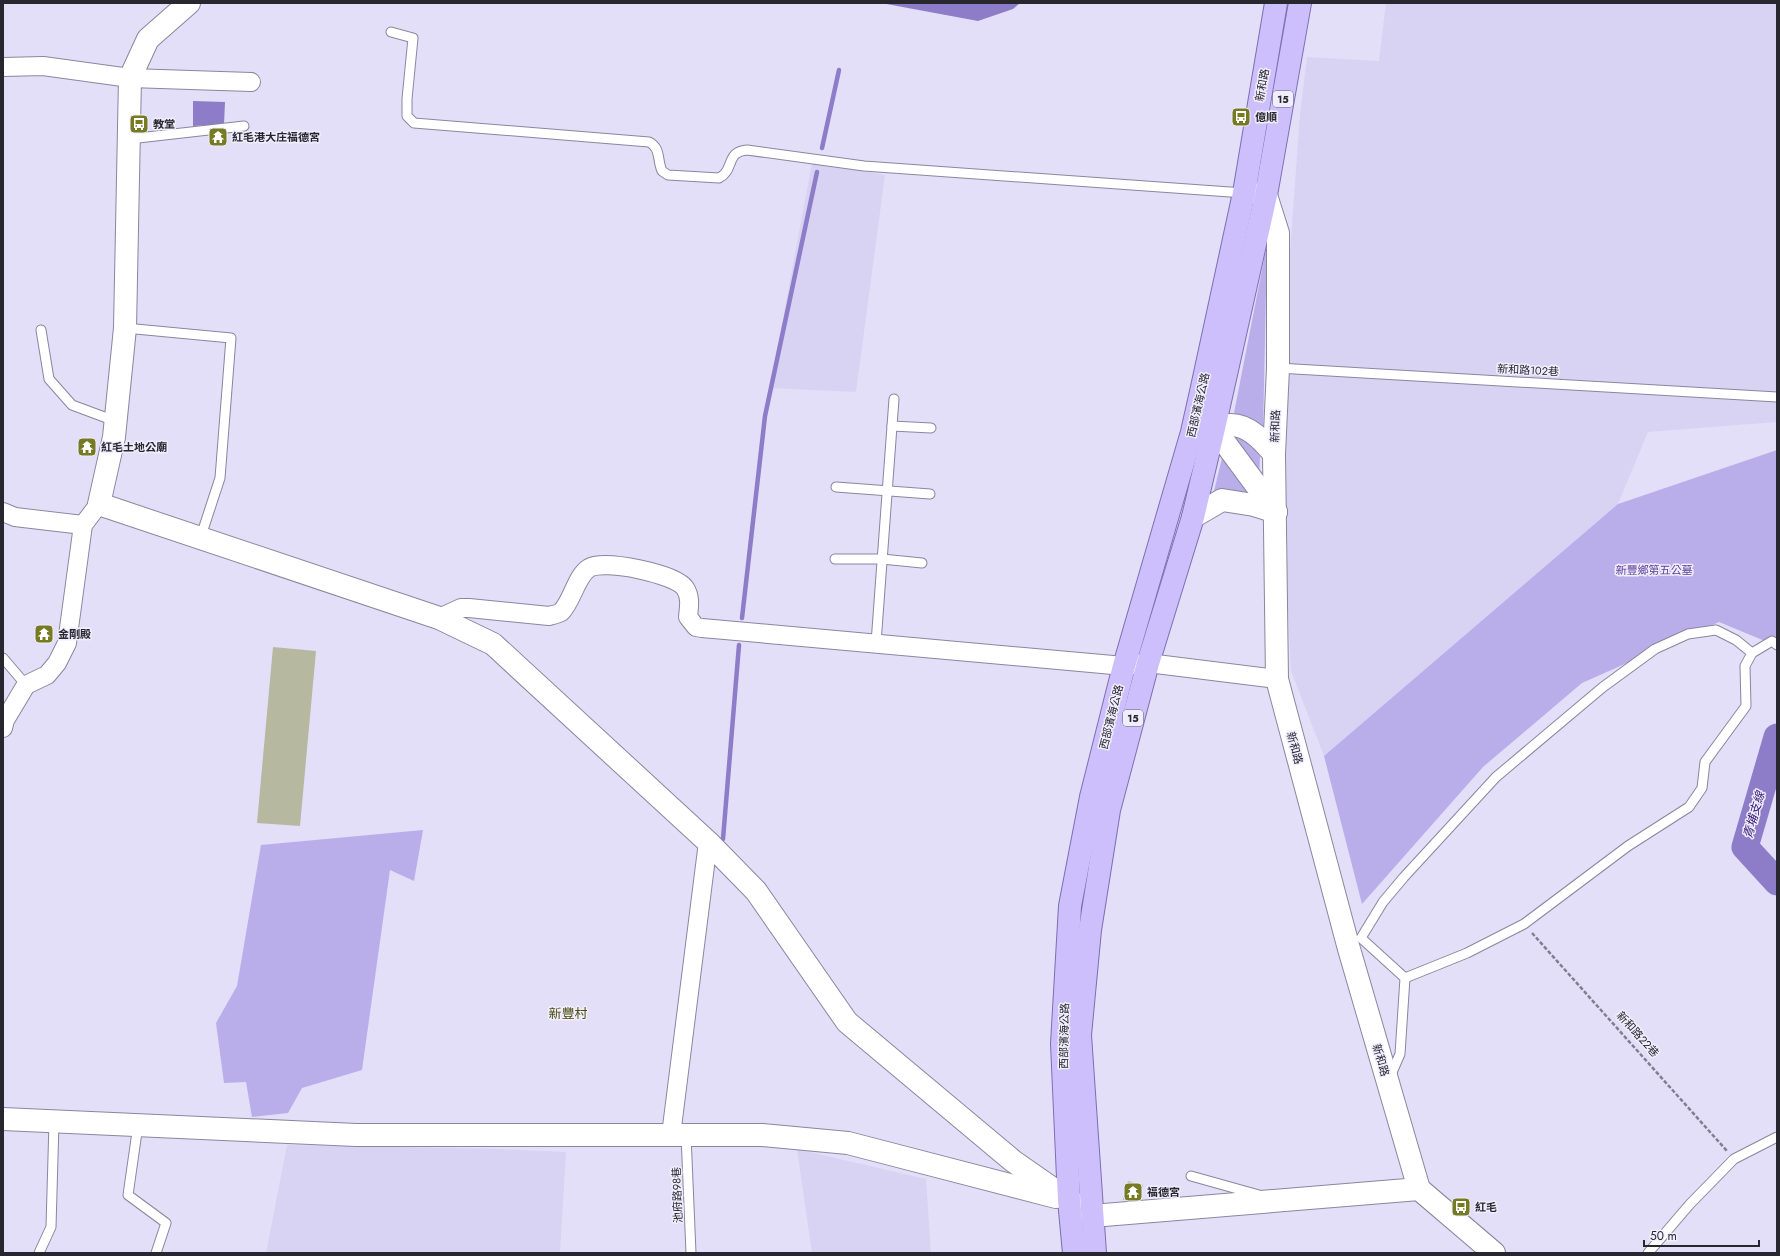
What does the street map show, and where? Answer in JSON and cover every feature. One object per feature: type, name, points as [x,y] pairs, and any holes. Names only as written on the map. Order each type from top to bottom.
[{"type":"main road","name":"新和路","points":[[1244,193],[1276,3]]},
{"type":"main road","name":"新和路","points":[[1266,195],[1300,3]]},
{"type":"main road","name":"西部濱海公路","points":[[1074,1253],[1069,1200],[1062,1044],[1070,906],[1091,797],[1124,666],[1192,432],[1244,193]]},
{"type":"main road","name":"西部濱海公路","points":[[1096,1253],[1092,1216],[1080,1035],[1090,930],[1109,810],[1148,663],[1193,517],[1266,195]]},
{"type":"street","points":[[3,728],[5,720],[26,684],[47,675],[57,663],[67,643],[83,525],[99,504],[114,437],[116,421],[125,328],[130,78],[148,39],[189,3]]},
{"type":"street","points":[[3,67],[43,66],[130,78],[251,82]]},
{"type":"street","points":[[1244,193],[1266,195]]},
{"type":"street","name":"新和路","points":[[1266,195],[1278,233],[1278,368],[1274,454],[1276,512],[1277,679],[1355,944],[1388,1082],[1419,1189]]},
{"type":"street","points":[[1201,392],[1214,428],[1276,512]]},
{"type":"street","points":[[1192,432],[1231,425],[1248,429],[1263,441],[1274,454]]},
{"type":"street","points":[[1193,517],[1222,500],[1254,505],[1276,512]]},
{"type":"street","points":[[99,504],[439,618],[493,644],[708,842],[756,891],[847,1022],[1013,1160],[1092,1216],[1419,1189],[1494,1253]]},
{"type":"street","points":[[3,512],[15,517],[83,525]]},
{"type":"street","points":[[439,618],[461,608],[549,616],[561,612],[588,569],[599,564],[611,564],[629,567],[677,582],[685,587],[690,599],[688,617],[696,627],[1124,666],[1148,663],[1277,679]]},
{"type":"street","points":[[679,1135],[708,842]]},
{"type":"street","points":[[3,1119],[356,1135],[762,1134],[848,1143],[1069,1200]]},
{"type":"lane","points":[[391,32],[414,38],[407,99],[407,116],[414,123],[649,142],[654,144],[658,151],[662,171],[668,175],[719,178],[727,171],[732,157],[736,152],[747,150],[864,166],[1244,193]]},
{"type":"lane","points":[[129,139],[244,126]]},
{"type":"lane","points":[[125,328],[230,338],[220,478],[200,539]]},
{"type":"lane","points":[[41,330],[49,379],[72,405],[116,421]]},
{"type":"lane","name":"新和路102巷","points":[[1278,368],[1777,397]]},
{"type":"lane","points":[[876,643],[894,399]]},
{"type":"lane","points":[[892,426],[931,428]]},
{"type":"lane","points":[[836,487],[930,494]]},
{"type":"lane","points":[[835,559],[882,559],[922,562]]},
{"type":"lane","points":[[1405,978],[1355,944],[1383,902],[1496,777],[1620,674],[1655,649],[1688,634],[1716,630],[1736,640],[1752,653]]},
{"type":"lane","points":[[1405,978],[1468,952],[1524,924],[1628,846],[1689,807],[1702,788],[1705,762],[1746,706],[1745,666],[1752,653],[1772,641],[1777,645]]},
{"type":"lane","points":[[3,658],[26,684]]},
{"type":"lane","points":[[1388,1082],[1400,1054],[1405,978]]},
{"type":"lane","points":[[39,1253],[51,1227],[54,1122]]},
{"type":"lane","points":[[138,1125],[128,1195],[166,1223],[156,1253]]},
{"type":"lane","name":"池府路98巷","points":[[679,1135],[691,1253]]},
{"type":"lane","points":[[1648,1253],[1690,1204],[1734,1159],[1777,1137]]},
{"type":"lane","points":[[1191,1176],[1280,1201]]},
{"type":"path","name":"新和路22巷","points":[[1524,924],[1734,1159]]},
{"type":"shaded area","points":[[881,3],[1020,3],[1013,9],[978,21]]},
{"type":"shaded area","points":[[1386,3],[1777,3],[1777,422],[1648,432],[1618,504],[1324,756],[1291,671],[1282,482],[1288,281],[1300,114],[1307,57],[1379,61]]},
{"type":"shaded area","points":[[193,101],[225,102],[224,124],[193,126]]},
{"type":"shaded area","points":[[812,163],[885,175],[856,392],[770,388]]},
{"type":"shaded area","points":[[287,1145],[502,1149],[566,1152],[560,1253],[266,1253]]},
{"type":"shaded area","points":[[797,1149],[926,1179],[931,1253],[812,1253]]},
{"type":"green space","points":[[1267,244],[1263,432],[1234,413]]},
{"type":"green space","points":[[1227,433],[1238,436],[1246,441],[1260,456],[1259,480]]},
{"type":"green space","name":"新豐鄉第五公墓","points":[[1777,450],[1777,646],[1719,622],[1582,683],[1483,767],[1362,904],[1324,756],[1618,504]]},
{"type":"green space","points":[[1223,454],[1249,494],[1213,495]]},
{"type":"green space","points":[[423,830],[414,881],[390,870],[362,1070],[302,1088],[288,1113],[252,1117],[246,1082],[224,1083],[216,1023],[237,986],[261,845]]},
{"type":"building","points":[[273,647],[316,651],[300,826],[257,823]]},
{"type":"building","name":"福德宮","points":[[1128,1181],[1143,1185],[1139,1200],[1123,1200]]},
{"type":"waterway","points":[[822,148],[839,70]]},
{"type":"waterway","points":[[742,618],[765,416],[817,172]]},
{"type":"waterway","points":[[723,839],[739,645]]},
{"type":"waterway","name":"青埔支線","points":[[1777,737],[1745,847],[1777,882]]},
{"type":"place","name":"億順","points":[[1241,117]]},
{"type":"place","name":"教堂","points":[[139,124]]},
{"type":"place","name":"紅毛港大庄福德宮","points":[[218,137]]},
{"type":"place","name":"紅毛土地公廟","points":[[87,447]]},
{"type":"place","name":"金剛殿","points":[[44,634]]},
{"type":"place","name":"福德宮","points":[[1133,1192]]},
{"type":"place","name":"紅毛","points":[[1461,1207]]},
{"type":"district","name":"新豐村","points":[[568,1013]]}]
